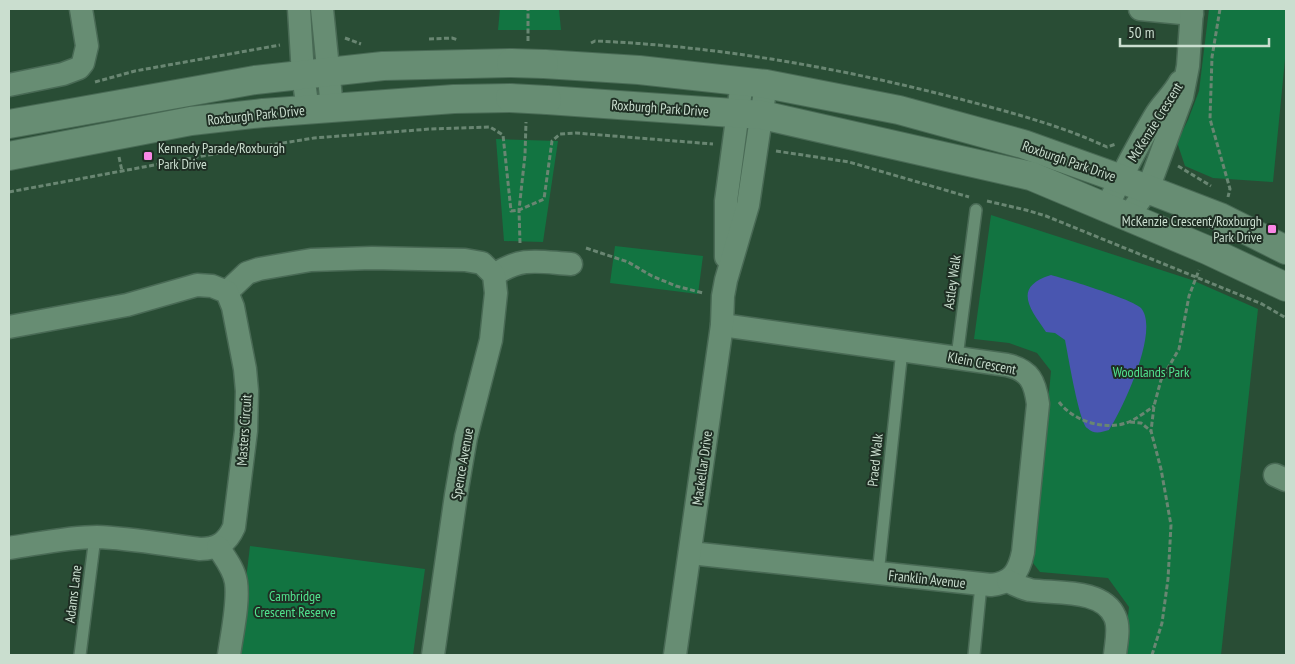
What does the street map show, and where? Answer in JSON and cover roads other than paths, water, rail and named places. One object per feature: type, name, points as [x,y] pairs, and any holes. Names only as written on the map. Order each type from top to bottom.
[{"type":"street","points":[[9,85],[63,74],[78,68],[82,63],[87,46],[81,9]]},
{"type":"street","points":[[299,9],[316,73],[320,109]]},
{"type":"street","points":[[316,73],[322,9]]},
{"type":"street","points":[[1140,9],[1192,11]]},
{"type":"street","name":"McKenzie Crescent","points":[[1117,212],[1148,188],[1161,157],[1182,97],[1188,66],[1192,11]]},
{"type":"street","name":"Roxburgh Park Drive","points":[[9,124],[255,80],[519,53],[544,64],[639,70],[754,83],[899,110],[1023,144],[1148,188],[1223,202],[1286,250]]},
{"type":"street","name":"McKenzie Crescent","points":[[1117,212],[1121,179],[1156,114],[1175,92],[1188,66]]},
{"type":"street","name":"Mackellar Drive","points":[[724,288],[748,205],[757,149],[750,114],[754,83]]},
{"type":"street","name":"Roxburgh Park Drive","points":[[9,156],[191,121],[263,113],[454,99],[518,108],[547,100],[750,114],[1030,176],[1207,250],[1286,287]]},
{"type":"street","name":"Mackellar Drive","points":[[675,655],[722,325],[726,201],[734,146],[750,114]]},
{"type":"street","points":[[9,327],[127,305],[197,285],[212,286],[227,292],[247,273],[259,269],[311,260],[372,258],[465,260],[482,263],[494,275],[505,267],[521,261],[575,255]]},
{"type":"street","name":"Spence Avenue","points":[[433,655],[466,437],[490,340],[496,293],[494,275]]},
{"type":"street","name":"Masters Circuit","points":[[218,547],[230,535],[234,527],[247,412],[245,369],[233,307],[227,292]]},
{"type":"street","name":"Klein Crescent","points":[[722,325],[1018,368],[1031,378],[1036,390],[1038,404],[1023,552],[1021,562],[1008,581]]},
{"type":"street","points":[[9,548],[95,537],[200,549],[218,547],[231,567],[236,581],[229,655]]},
{"type":"street","name":"Franklin Avenue","points":[[690,553],[981,585],[993,585],[1008,581]]},
{"type":"street","points":[[1008,581],[1030,590],[1085,596],[1098,599],[1106,604],[1115,616],[1117,627],[1115,655]]},
{"type":"lane","name":"Astley Walk","points":[[957,358],[977,204]]},
{"type":"lane","name":"Praed Walk","points":[[878,574],[902,350]]},
{"type":"lane","name":"Adams Lane","points":[[80,655],[95,537]]},
{"type":"lane","points":[[974,655],[981,585]]},
{"type":"water","points":[[1051,275],[1135,304],[1141,308],[1146,319],[1143,350],[1137,369],[1123,405],[1109,430],[1095,432],[1087,428],[1077,401],[1065,340],[1055,333],[1046,332],[1030,307],[1028,292],[1039,280]]},
{"type":"place","name":"Kennedy Parade/Roxburgh Park Drive","points":[[148,156]]},
{"type":"place","name":"McKenzie Crescent/Roxburgh Park Drive","points":[[1272,229]]},
{"type":"park label","name":"Woodlands Park","points":[[1151,372]]},
{"type":"park label","name":"Cambridge Crescent Reserve","points":[[295,604]]}]
